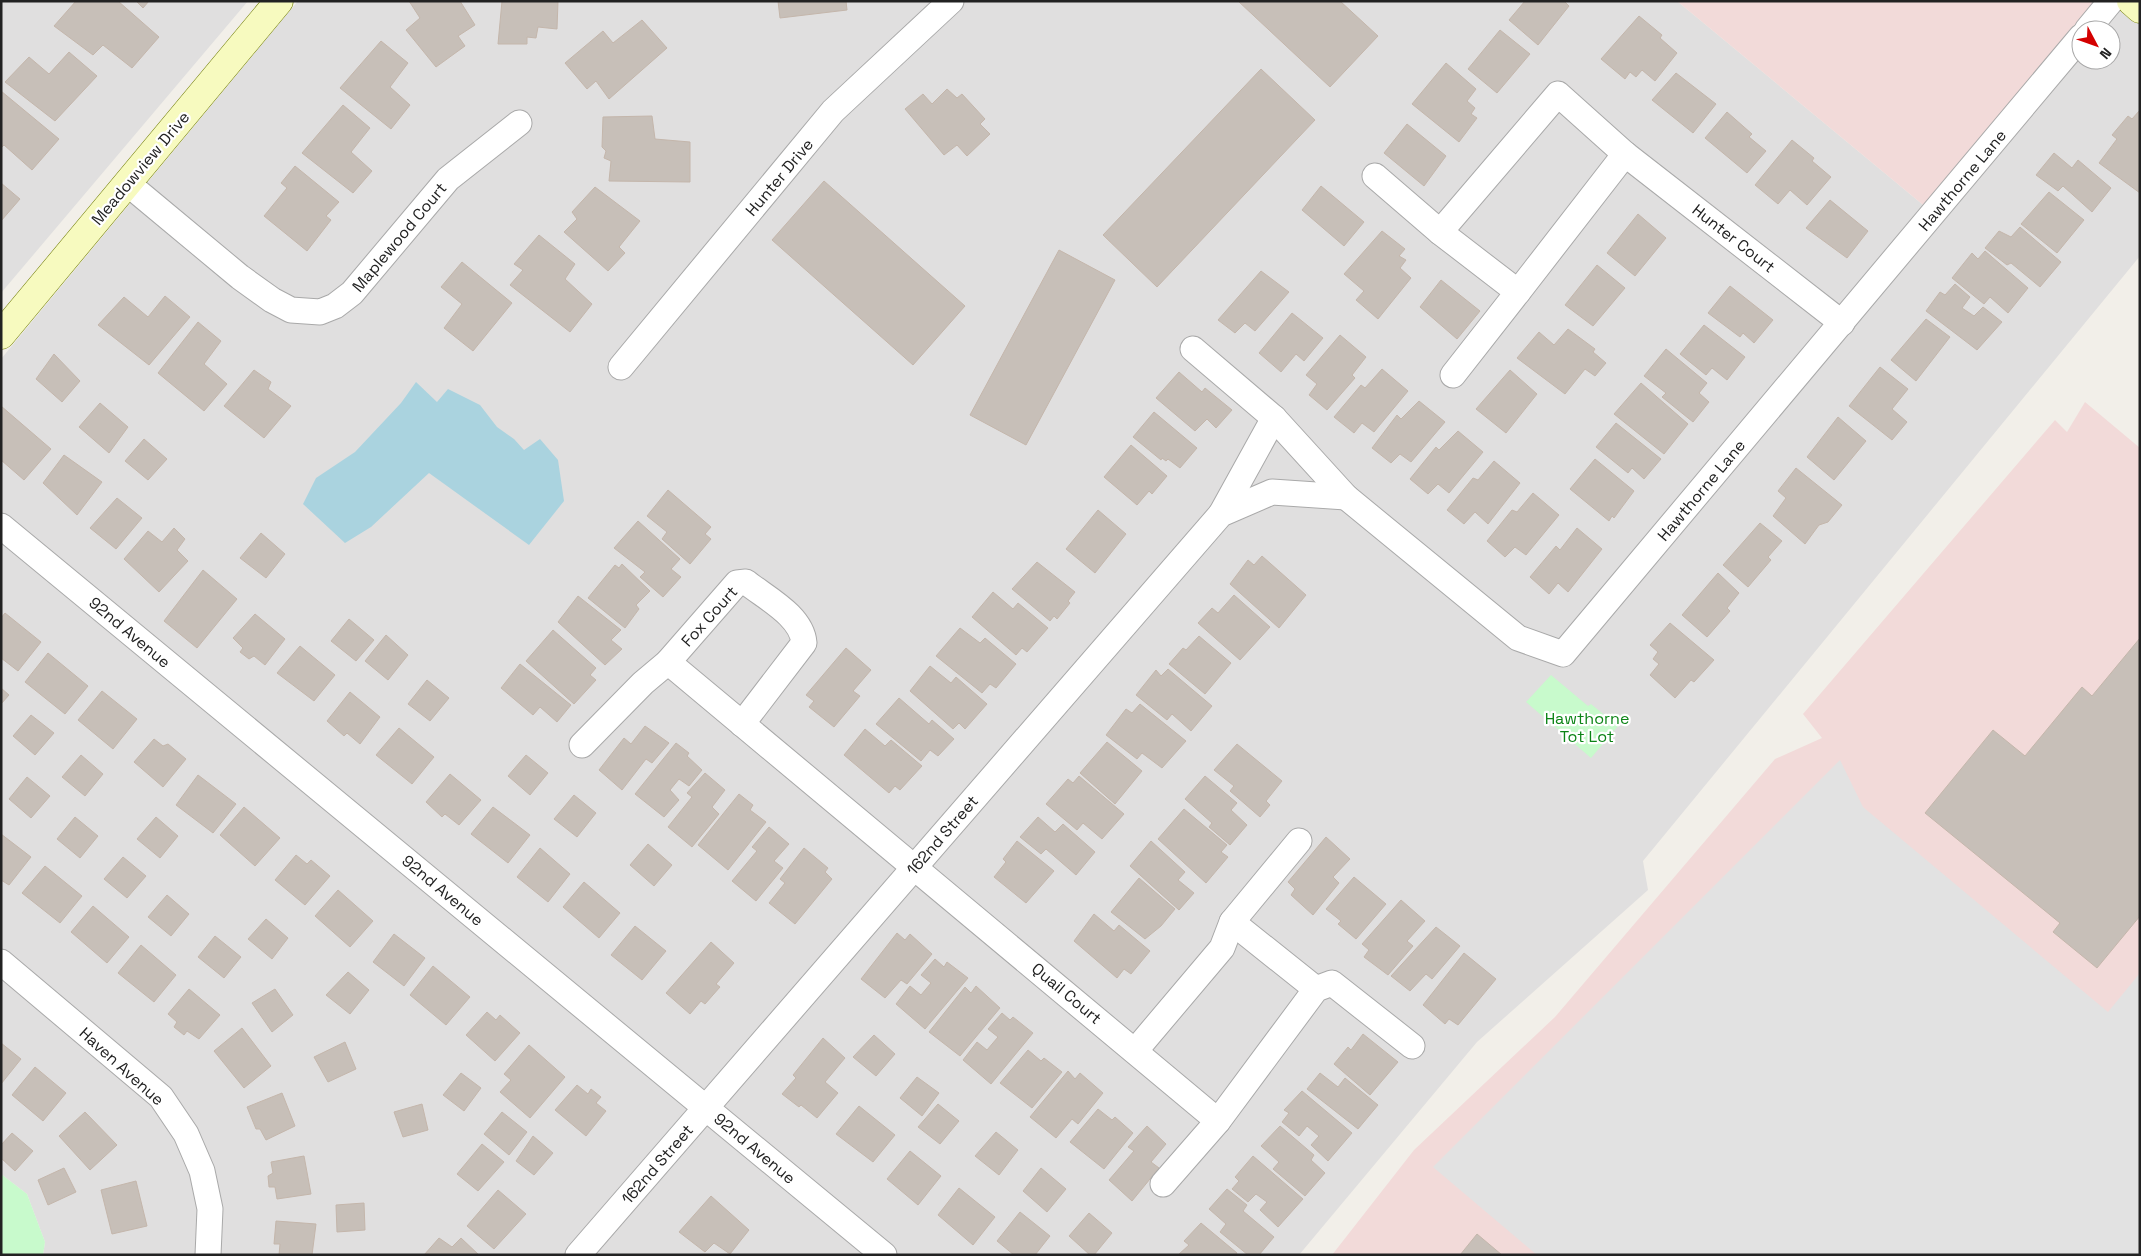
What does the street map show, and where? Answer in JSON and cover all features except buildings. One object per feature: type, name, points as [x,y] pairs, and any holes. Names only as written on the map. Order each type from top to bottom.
[{"type":"street","name":"Meadowview Drive","points":[[1,335],[279,1]]},
{"type":"street","name":"Hunter Drive","points":[[621,367],[834,111],[951,1]]},
{"type":"street","points":[[2095,20],[2111,1]]},
{"type":"street","points":[[2130,1],[2140,9]]},
{"type":"street","name":"Hawthorne Lane","points":[[1194,349],[1274,418],[1346,497],[1518,638],[1563,654],[2071,49]]},
{"type":"street","name":"Hunter Court","points":[[1440,232],[1558,94],[1625,154],[1842,323]]},
{"type":"street","name":"Maplewood Court","points":[[127,184],[240,277],[272,300],[291,310],[320,312],[336,306],[352,293],[448,179],[519,122]]},
{"type":"street","points":[[1453,376],[1625,154]]},
{"type":"street","points":[[1375,176],[1440,232],[1518,292]]},
{"type":"street","points":[[1221,514],[1274,418]]},
{"type":"street","name":"162nd Street","points":[[578,1255],[1221,514],[1272,492],[1346,497]]},
{"type":"street","name":"92nd Avenue","points":[[1,526],[884,1255]]},
{"type":"street","name":"Fox Court","points":[[582,745],[643,682],[668,662],[737,583],[746,582],[792,618],[803,633],[804,644],[742,724]]},
{"type":"street","name":"Fox Court","points":[[668,662],[914,867]]},
{"type":"street","points":[[1136,1051],[1222,948],[1232,922],[1298,841]]},
{"type":"street","name":"Quail Court","points":[[914,867],[1218,1121]]},
{"type":"street","points":[[1232,922],[1316,989]]},
{"type":"street","name":"Haven Avenue","points":[[1,962],[161,1096],[186,1134],[202,1171],[210,1209],[208,1255]]},
{"type":"street","points":[[1163,1184],[1218,1121],[1316,989],[1332,983],[1412,1046]]},
{"type":"shaded area","points":[[1,1],[248,1],[1,293]]},
{"type":"shaded area","points":[[298,1],[1677,1],[1928,209],[2071,45],[2071,70],[2121,70],[2121,20],[2092,20],[2108,1],[2140,19],[2140,256],[1643,861],[1648,890],[1477,1042],[1299,1255],[43,1255],[45,1242],[27,1194],[1,1174],[1,359]]},
{"type":"shaded area","points":[[1677,1],[2108,1],[2092,20],[2071,20],[2071,44],[1928,209]]},
{"type":"shaded area","points":[[2085,402],[2140,448],[2140,1255],[1332,1255],[1414,1150],[1555,1017],[1775,759],[1822,738],[1803,714],[2055,420],[2067,432]]},
{"type":"shaded area","points":[[1840,760],[1863,807],[2108,1012],[2140,973],[2140,1255],[1537,1255],[1433,1167]]},
{"type":"green space","name":"Hawthorne Tot Lot","points":[[1551,675],[1588,706],[1591,704],[1618,726],[1591,758],[1526,702]]},
{"type":"green space","points":[[1,1174],[27,1194],[45,1242],[43,1255],[1,1255]]},
{"type":"water","points":[[416,382],[437,402],[448,389],[480,405],[497,427],[514,439],[524,450],[540,439],[558,460],[564,501],[529,545],[429,473],[371,527],[345,543],[303,504],[316,478],[355,452],[401,403]]}]
